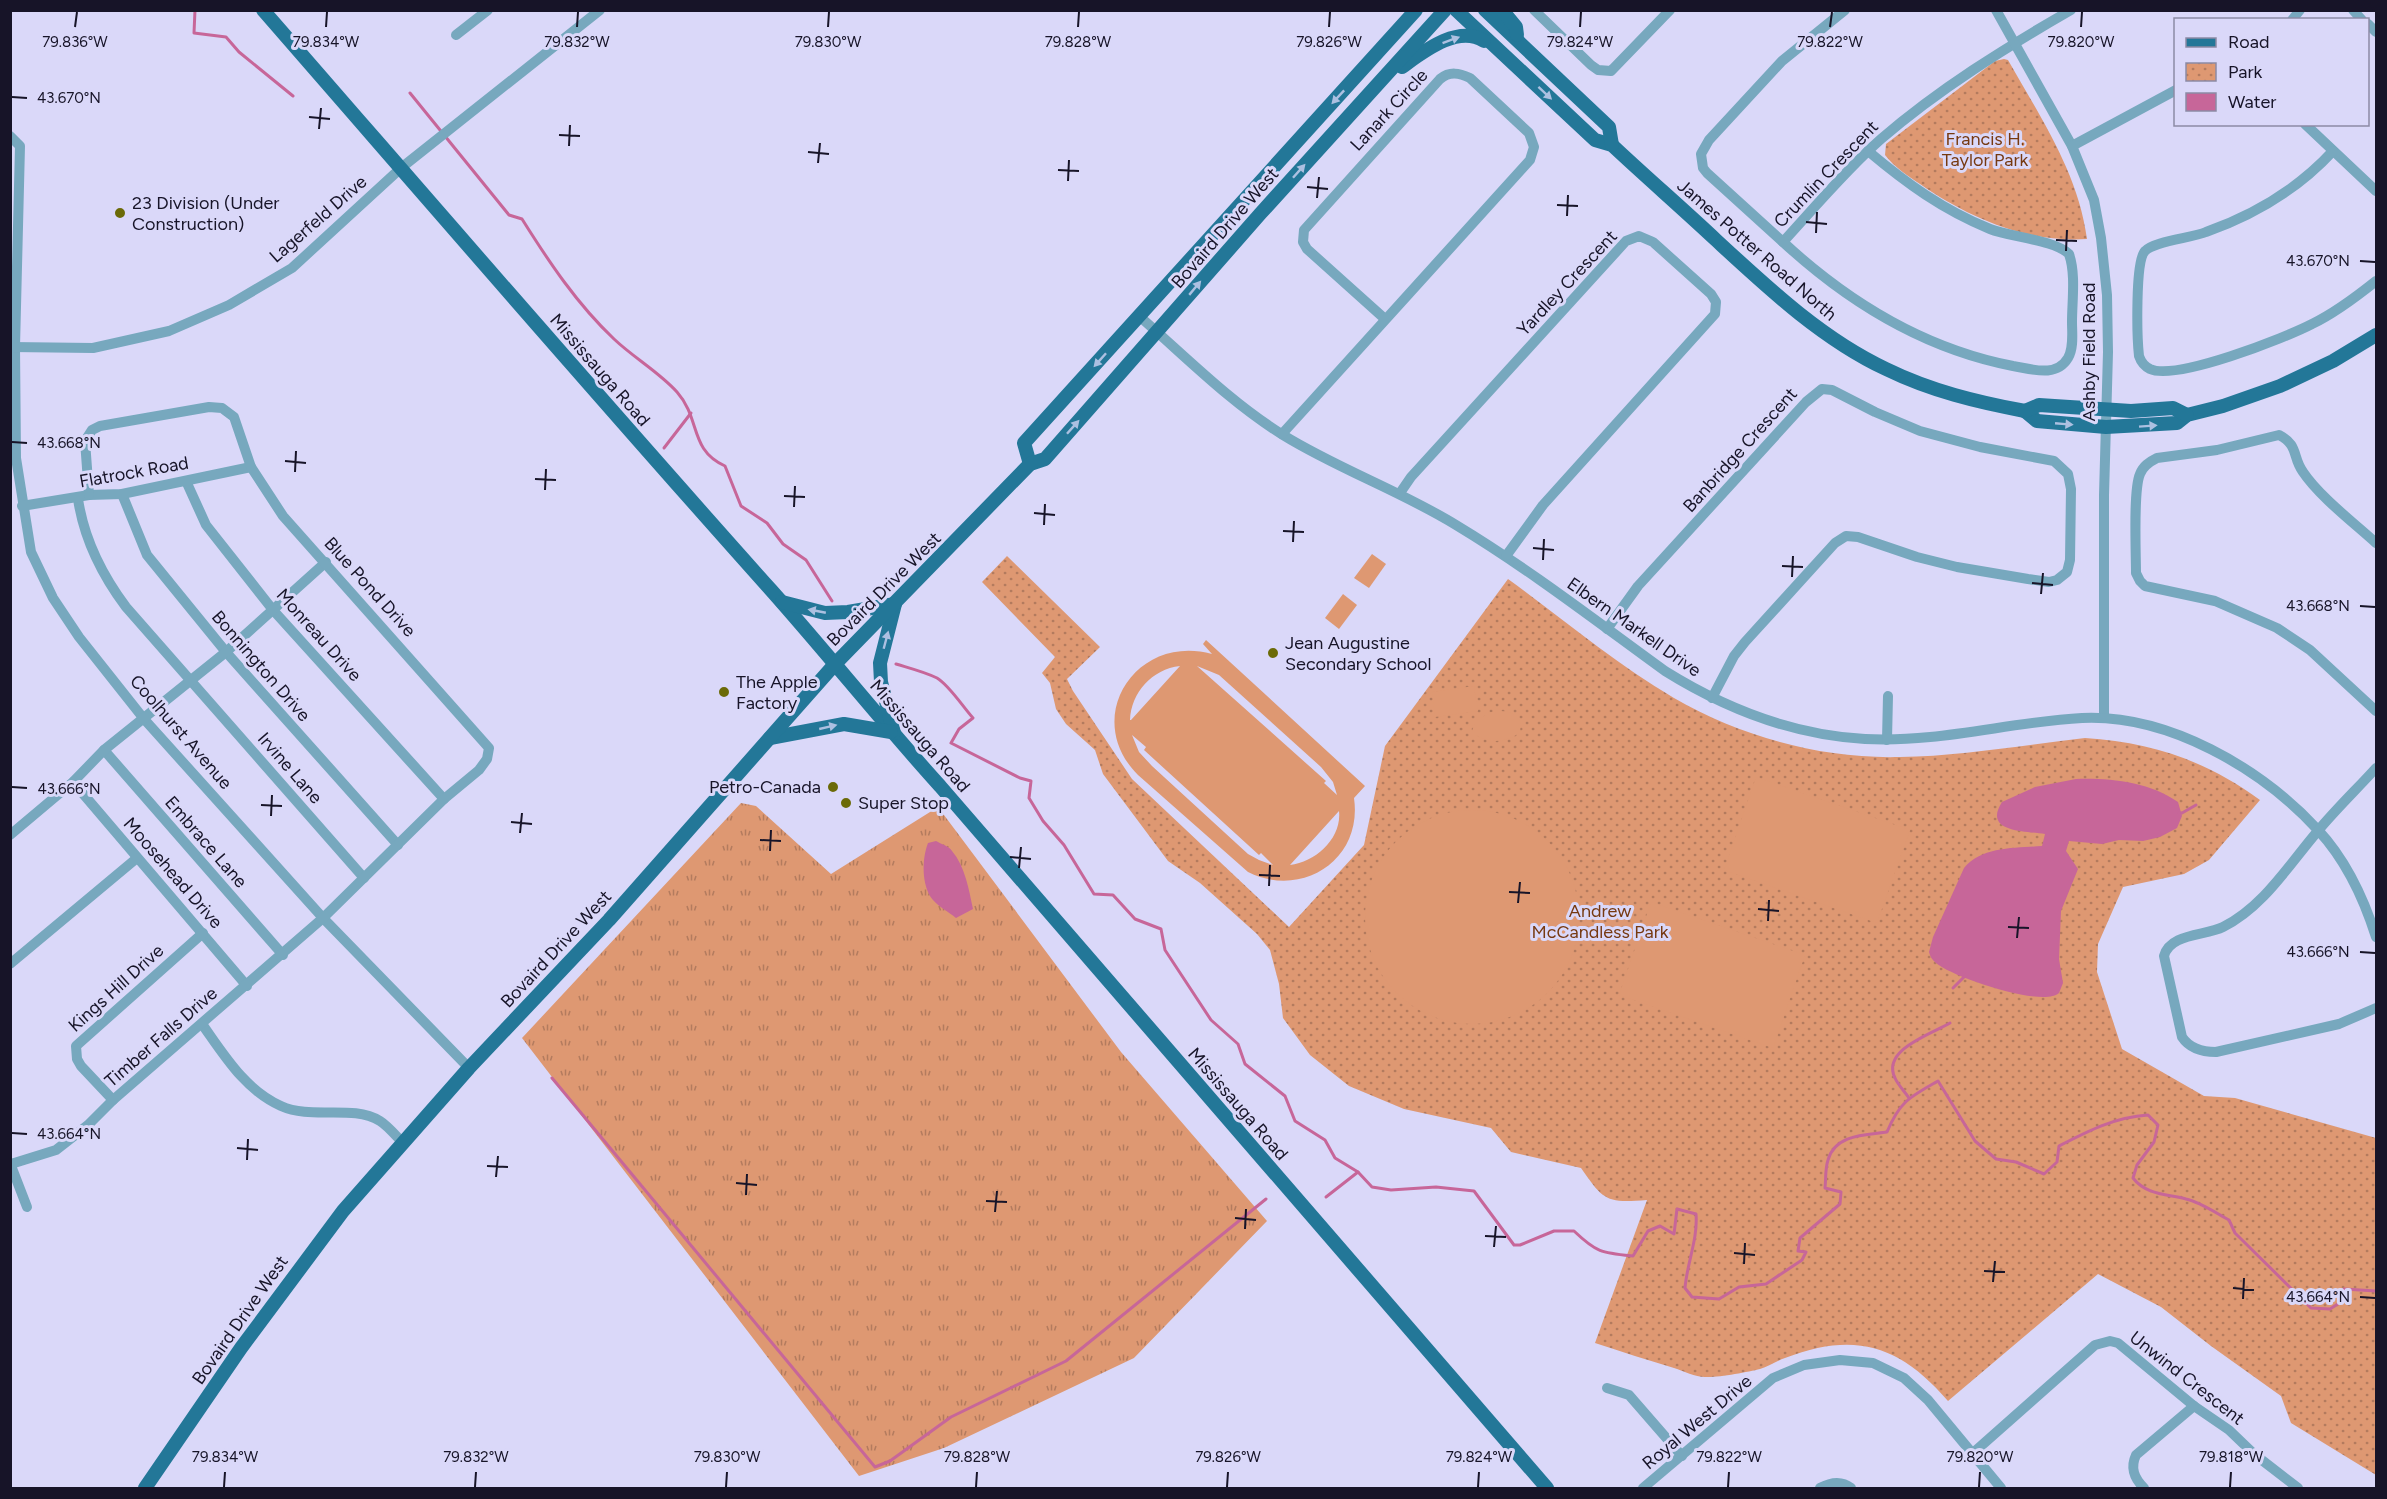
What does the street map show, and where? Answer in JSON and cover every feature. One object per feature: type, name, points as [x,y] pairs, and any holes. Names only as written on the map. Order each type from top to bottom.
[{"type":"main road","name":"Mississauga Road","points":[[263,10],[688,499],[781,601],[893,735],[940,786],[1547,1488]]},
{"type":"main road","points":[[1378,54],[1401,20],[1403,10]]},
{"type":"main road","name":"Bovaird Drive West","points":[[1030,464],[1024,443],[1416,10]]},
{"type":"main road","name":"Bovaird Drive West","points":[[145,1488],[314,1247],[403,1143],[469,1068],[609,920],[835,664],[1030,464],[1045,459],[1260,214],[1445,10]]},
{"type":"main road","points":[[1456,10],[1595,140],[1612,145],[1609,127],[1485,10]]},
{"type":"main road","points":[[1502,10],[1516,27],[1520,43]]},
{"type":"main road","points":[[1383,80],[1423,52],[1457,37],[1468,35],[1480,39],[1502,53]]},
{"type":"main road","name":"James Potter Road North","points":[[1612,145],[1751,272],[1831,338],[1918,384],[1951,395],[2025,411]]},
{"type":"main road","points":[[2187,415],[2173,408],[2131,411],[2039,405],[2025,411],[2037,422],[2106,427],[2177,423],[2187,415],[2223,406],[2280,386],[2333,361],[2376,335]]},
{"type":"main road","points":[[770,738],[844,724],[893,735],[881,682],[880,663],[895,604],[848,612],[825,613],[781,601]]},
{"type":"street","points":[[456,35],[488,10]]},
{"type":"street","points":[[1534,10],[1591,65],[1611,72],[1670,10]]},
{"type":"street","name":"Crumlin Crescent","points":[[1845,10],[1782,61],[1709,140],[1701,154],[1703,168],[1707,173],[1783,242],[1868,151],[1901,122],[2014,42],[2071,10]]},
{"type":"street","name":"Ashby Field Road","points":[[1996,10],[2072,146],[2094,200],[2103,249],[2108,322],[2103,604],[2104,718]]},
{"type":"street","name":"Lagerfeld Drive","points":[[13,347],[93,348],[169,330],[229,305],[292,268],[401,168],[595,12]]},
{"type":"street","name":"Lanark Circle","points":[[1282,434],[1533,154],[1533,140],[1529,133],[1470,78],[1461,74],[1445,75],[1440,79],[1304,230],[1304,242],[1307,249],[1385,319]]},
{"type":"street","points":[[2072,146],[2174,91]]},
{"type":"street","points":[[2307,126],[2376,191]]},
{"type":"street","name":"Coolhurst Avenue","points":[[10,136],[20,146],[13,347],[15,458],[31,552],[53,598],[80,637],[144,719],[323,918],[469,1068]]},
{"type":"street","points":[[1783,242],[1845,294],[1914,334],[1981,358],[2032,369],[2054,370],[2065,362],[2071,346],[2072,272],[2069,254],[2057,246],[2008,235],[1967,219],[1914,188],[1868,151]]},
{"type":"street","points":[[2333,151],[2291,189],[2247,215],[2202,234],[2150,246],[2144,251],[2138,267],[2139,356],[2141,362],[2157,371],[2187,367],[2232,356],[2313,324],[2376,282]]},
{"type":"street","name":"Yardley Crescent","points":[[1400,493],[1411,477],[1626,241],[1639,236],[1653,242],[1710,294],[1716,302],[1715,314],[1543,505],[1506,556]]},
{"type":"street","name":"Elbern Markell Drive","points":[[1139,316],[1238,404],[1282,434],[1336,464],[1400,493],[1455,524],[1506,556],[1665,671],[1712,698],[1754,716],[1794,728],[1839,737],[1887,740],[1936,738],[2030,723],[2104,718],[2159,729],[2223,755],[2270,785],[2318,830],[2352,880],[2376,936]]},
{"type":"street","name":"Banbridge Crescent","points":[[1607,629],[1638,586],[1806,402],[1822,389],[1832,390],[1920,431],[1980,447],[2054,461],[2064,468],[2070,480],[2071,489],[2070,560],[2067,572],[2057,580],[2049,582],[1957,567],[1858,537],[1846,536],[1835,543],[1745,642],[1734,656],[1712,698]]},
{"type":"street","name":"Blue Pond Drive","points":[[83,497],[85,441],[92,430],[100,426],[202,408],[222,408],[234,417],[251,467],[283,516],[327,562],[489,748],[487,759],[479,770],[444,799],[323,918]]},
{"type":"street","points":[[2376,543],[2314,485],[2302,471],[2292,445],[2279,435],[2217,450],[2157,458],[2148,462],[2137,483],[2136,573],[2145,586],[2215,601],[2277,628],[2302,643],[2376,711]]},
{"type":"street","name":"Flatrock Road","points":[[22,506],[122,494],[251,467]]},
{"type":"street","name":"Monreau Drive","points":[[186,481],[206,525],[273,610],[444,799]]},
{"type":"street","name":"Bonnington Drive","points":[[122,494],[147,555],[226,652],[398,845]]},
{"type":"street","name":"Irvine Lane","points":[[83,497],[82,525],[109,584],[126,607],[364,878]]},
{"type":"street","points":[[10,835],[73,783],[104,750],[226,652],[327,562]]},
{"type":"street","points":[[1887,740],[1888,696]]},
{"type":"street","name":"Embrace Lane","points":[[104,750],[283,954]]},
{"type":"street","points":[[2376,768],[2318,830],[2251,909],[2223,928],[2179,940],[2169,946],[2164,956],[2180,1028],[2186,1042],[2203,1051],[2216,1052],[2339,1024],[2376,1008]]},
{"type":"street","name":"Moosehead Drive","points":[[73,783],[247,986]]},
{"type":"street","points":[[10,964],[137,858]]},
{"type":"street","name":"Timber Falls Drive","points":[[11,1163],[56,1150],[88,1125],[113,1100],[323,918]]},
{"type":"street","name":"Kings Hill Drive","points":[[113,1100],[81,1066],[77,1059],[75,1046],[203,933]]},
{"type":"street","points":[[202,1024],[238,1074],[270,1101],[299,1112],[350,1113],[366,1116],[380,1121],[403,1143]]},
{"type":"street","points":[[11,1163],[27,1207]]},
{"type":"street","name":"Unwind Crescent","points":[[1973,1453],[2095,1345],[2102,1342],[2118,1343],[2194,1406],[2229,1430],[2254,1454],[2298,1488]]},
{"type":"street","name":"Royal West Drive","points":[[1643,1488],[1773,1378],[1804,1365],[1840,1359],[1873,1363],[1904,1378],[1928,1400],[2001,1488]]},
{"type":"street","points":[[1607,1388],[1629,1395],[1682,1456]]},
{"type":"street","points":[[2144,1488],[2134,1474],[2136,1455],[2194,1406]]},
{"type":"street","points":[[1820,1488],[1838,1482],[1851,1488]]},
{"type":"green space","name":"Francis H. Taylor Park","points":[[2008,60],[2056,146],[2075,191],[2087,239],[2042,237],[1999,226],[1958,208],[1915,181],[1885,155],[1886,144],[1995,61]]},
{"type":"green space","points":[[1372,554],[1386,564],[1369,588],[1354,578]]},
{"type":"green space","name":"Andrew McCandless Park","points":[[1007,556],[1100,647],[1067,679],[1132,779],[1289,927],[1364,845],[1385,746],[1508,579],[1652,685],[1700,712],[1727,724],[1783,743],[1841,754],[1900,757],[1969,752],[2085,738],[2109,740],[2177,756],[2220,774],[2240,786],[2260,800],[2209,860],[2184,874],[2123,887],[2098,944],[2097,972],[2122,1049],[2204,1096],[2235,1098],[2376,1138],[2376,1475],[2291,1423],[2281,1396],[2161,1307],[2098,1274],[1948,1401],[1912,1367],[1875,1348],[1833,1345],[1782,1359],[1760,1369],[1701,1377],[1595,1343],[1647,1200],[1623,1201],[1607,1198],[1595,1187],[1581,1168],[1511,1152],[1491,1128],[1404,1109],[1349,1086],[1310,1055],[1283,1018],[1279,984],[1270,950],[1257,934],[1200,883],[1168,861],[1103,774],[1095,750],[1066,724],[1056,709],[1050,683],[1042,673],[1055,657],[982,582]]},
{"type":"green space","points":[[1343,594],[1357,605],[1339,629],[1325,618]]},
{"type":"green space","points":[[1206,640],[1365,786],[1354,798],[1354,820],[1349,840],[1339,856],[1325,868],[1308,877],[1289,881],[1268,879],[1248,872],[1138,775],[1122,753],[1115,729],[1116,706],[1125,685],[1140,668],[1160,656],[1185,651],[1212,654],[1203,644]],"holes":[[[1180,666],[1130,720],[1134,701],[1145,684],[1152,677]],[[1197,666],[1219,675],[1321,767],[1333,782],[1337,795],[1324,783],[1326,781]],[[1132,735],[1146,747],[1144,750],[1259,855],[1261,853],[1273,865],[1248,854],[1139,752]],[[1339,811],[1336,830],[1325,847],[1309,859],[1290,865]]]},
{"type":"green space","points":[[1474,686],[1478,711],[1435,717],[1432,692]]},
{"type":"green space","points":[[1496,711],[1514,714],[1521,723],[1520,732],[1515,736],[1496,741],[1477,736],[1472,731],[1475,722],[1488,713]]},
{"type":"green space","points":[[1756,777],[1910,830],[1877,923],[1724,870]]},
{"type":"green space","points":[[741,803],[756,806],[831,874],[938,807],[1121,1052],[1267,1221],[1134,1358],[944,1448],[859,1476],[522,1038]]},
{"type":"green space","points":[[1472,810],[1493,812],[1522,823],[1540,835],[1554,849],[1566,867],[1574,886],[1579,917],[1577,938],[1566,967],[1554,985],[1540,999],[1522,1011],[1503,1019],[1472,1024],[1451,1022],[1422,1011],[1404,999],[1390,985],[1378,967],[1370,948],[1365,917],[1367,896],[1378,867],[1390,849],[1404,835],[1422,823],[1441,815]]},
{"type":"green space","points":[[1651,902],[1805,955],[1773,1048],[1619,995]]},
{"type":"water","points":[[2076,779],[2103,779],[2155,790],[2178,802],[2182,816],[2177,828],[2160,837],[2143,841],[2119,840],[2102,844],[2069,841],[2066,851],[2078,869],[2061,911],[2059,959],[2063,983],[2059,993],[2050,997],[2017,994],[1978,983],[1936,963],[1929,952],[1933,937],[1964,868],[1980,856],[2000,849],[2042,846],[2045,834],[2018,831],[2002,825],[1998,820],[1997,812],[2002,802],[2035,787]]},
{"type":"water","points":[[936,841],[949,848],[956,857],[968,886],[973,909],[956,918],[935,903],[926,887],[924,864],[926,849],[928,843]]},
{"type":"waterway","points":[[195,10],[194,33],[226,37],[239,52],[293,96]]},
{"type":"waterway","points":[[410,93],[509,215],[522,219],[553,267],[588,312],[614,339],[677,392],[690,413],[700,443],[714,459],[725,466],[741,506],[767,523],[783,544],[806,560],[832,601]]},
{"type":"waterway","points":[[664,448],[691,413]]},
{"type":"waterway","points":[[896,664],[942,681],[973,718],[959,729],[951,743],[1020,778],[1031,781],[1029,798],[1043,821],[1064,845],[1094,894],[1113,895],[1135,919],[1161,929],[1165,950],[1211,1020],[1238,1044],[1245,1064],[1285,1096],[1295,1121],[1325,1140],[1335,1158],[1358,1172],[1372,1187],[1391,1190],[1436,1187],[1474,1191],[1514,1245],[1520,1245],[1554,1231],[1574,1231],[1600,1251],[1633,1256],[1648,1231],[1660,1226],[1674,1234],[1677,1209],[1696,1214],[1695,1233],[1685,1288],[1692,1297],[1719,1299],[1739,1287],[1766,1284],[1802,1260],[1806,1252],[1798,1251],[1800,1238],[1840,1204],[1841,1192],[1825,1188],[1826,1167],[1832,1151],[1837,1145],[1852,1137],[1887,1132],[1901,1106],[1938,1081],[1975,1141],[1996,1159],[2016,1162],[2044,1174],[2057,1162],[2059,1146],[2113,1122],[2148,1115],[2158,1125],[2154,1142],[2137,1165],[2133,1178],[2138,1184],[2150,1191],[2197,1203],[2229,1220],[2235,1233],[2311,1308],[2330,1309],[2341,1302],[2344,1289],[2376,1291]]},
{"type":"waterway","points":[[2179,813],[2196,805]]},
{"type":"waterway","points":[[1953,988],[1967,974]]},
{"type":"waterway","points":[[1909,1098],[1895,1078],[1893,1068],[1895,1059],[1910,1044],[1950,1023]]},
{"type":"waterway","points":[[552,1078],[875,1467],[890,1461],[951,1417],[1066,1361],[1266,1199]]},
{"type":"waterway","points":[[1326,1197],[1358,1172]]},
{"type":"place","name":"23 Division (Under Construction)","points":[[120,213]]},
{"type":"place","name":"Jean Augustine Secondary School","points":[[1273,653]]},
{"type":"place","name":"The Apple Factory","points":[[724,692]]},
{"type":"place","name":"Petro-Canada","points":[[833,787]]},
{"type":"place","name":"Super Stop","points":[[846,803]]}]
